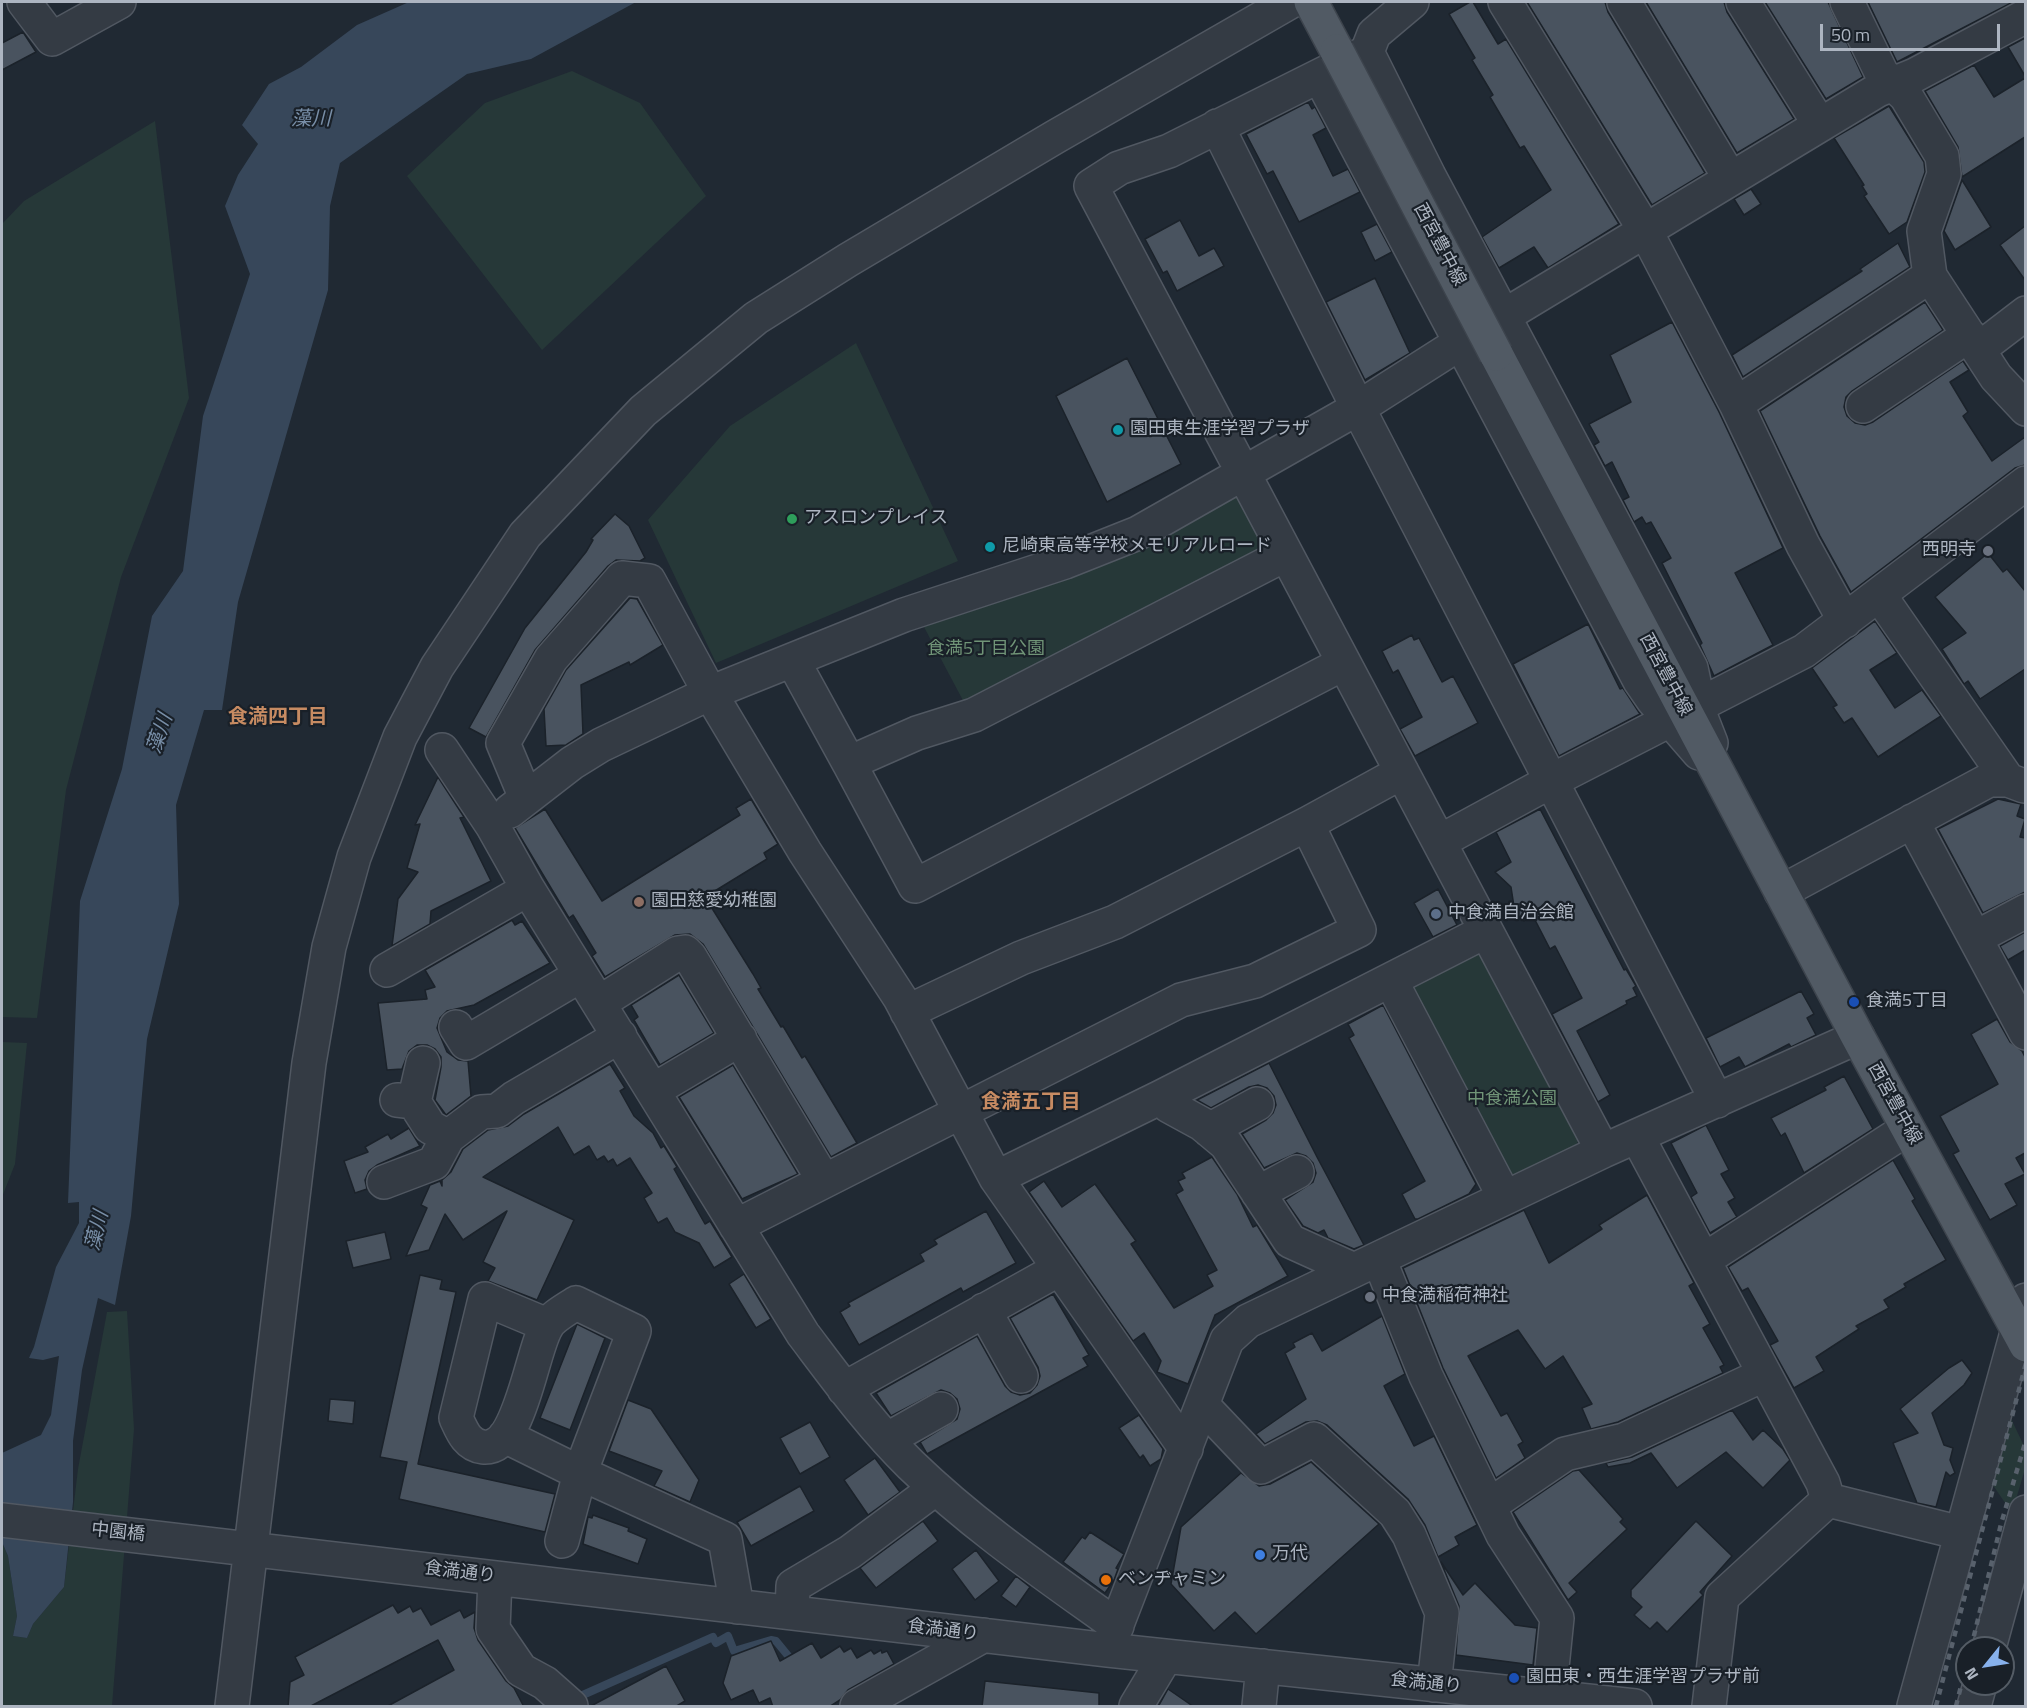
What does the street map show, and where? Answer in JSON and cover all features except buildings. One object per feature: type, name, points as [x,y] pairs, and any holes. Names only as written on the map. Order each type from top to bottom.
[{"type":"main road","name":"西宮豊中線","points":[[1311,2],[1907,1129],[2023,1324]]},
{"type":"street","points":[[24,2],[52,39],[119,2]]},
{"type":"street","points":[[232,1707],[243,1547],[309,1063],[328,947],[354,857],[400,737],[437,667],[525,535],[643,411],[756,318],[1026,154],[1290,2]]},
{"type":"street","points":[[1412,2],[1341,60],[1169,151],[1119,168],[1091,186],[1603,1151]]},
{"type":"street","points":[[1505,2],[1645,230],[1736,404],[1803,545],[1845,621]]},
{"type":"street","points":[[1624,2],[1730,178]]},
{"type":"street","points":[[1743,2],[1820,125]]},
{"type":"street","points":[[1847,2],[1882,74],[1906,96],[1942,156],[1944,174],[1924,231],[1930,276],[1996,377],[2025,409]]},
{"type":"street","points":[[1504,316],[1820,125],[1893,84],[2025,16]]},
{"type":"street","points":[[1341,60],[1504,316],[1691,668],[1685,712]]},
{"type":"street","points":[[1341,60],[1460,344],[1640,681],[1653,700],[1685,712]]},
{"type":"street","points":[[1218,126],[1359,408],[1717,1101]]},
{"type":"street","points":[[1736,404],[1930,276]]},
{"type":"street","points":[[1863,406],[2025,313]]},
{"type":"street","points":[[492,825],[601,745],[710,693],[904,615],[1065,562],[1138,533],[1243,471],[1359,408],[1460,344]]},
{"type":"street","points":[[1439,842],[1552,780],[1804,651],[1880,596],[2025,483]]},
{"type":"street","points":[[849,763],[917,733],[974,715],[1286,554]]},
{"type":"street","points":[[526,798],[503,743],[551,659],[622,578],[649,581],[710,693],[805,852],[907,1012],[996,1178],[1186,1449]]},
{"type":"street","points":[[1880,596],[2017,783]]},
{"type":"street","points":[[793,661],[915,886],[1344,663]]},
{"type":"street","points":[[442,750],[492,825],[528,889],[803,1334],[844,1389],[909,1463],[973,1521],[1112,1638],[1227,1340],[1237,1329],[1248,1321],[1603,1151],[1638,1138],[1858,1037]]},
{"type":"street","points":[[907,1012],[1021,958],[1115,922],[1307,824],[1402,772]]},
{"type":"street","points":[[1781,892],[1989,780],[2017,783]]},
{"type":"street","points":[[1912,820],[2025,1033]]},
{"type":"street","points":[[736,1226],[1181,1000],[1256,981],[1359,930],[1307,824]]},
{"type":"street","points":[[387,970],[528,889]]},
{"type":"street","points":[[1975,938],[2025,910]]},
{"type":"street","points":[[996,1178],[1161,1097],[1486,931]]},
{"type":"street","points":[[599,1003],[678,953],[685,952],[740,1039],[824,1181]]},
{"type":"street","points":[[465,1043],[581,975]]},
{"type":"street","points":[[1391,981],[1505,1198]]},
{"type":"street","points":[[384,1182],[434,1163],[448,1137],[481,1112],[497,1111],[514,1098],[620,1036]]},
{"type":"street","points":[[654,1090],[740,1039]]},
{"type":"street","points":[[423,1063],[406,1101],[430,1127],[448,1137]]},
{"type":"street","points":[[1161,1097],[1169,1106],[1209,1130],[1226,1144],[1290,1241],[1366,1264],[1426,1376],[1503,1535],[1557,1618],[1550,1697]]},
{"type":"street","points":[[1209,1130],[1257,1104]]},
{"type":"street","points":[[1704,1260],[1907,1129]]},
{"type":"street","points":[[1638,1138],[1822,1483],[1828,1500]]},
{"type":"street","points":[[1258,1193],[1297,1172]]},
{"type":"street","points":[[844,1389],[1059,1269]]},
{"type":"street","points":[[547,1325],[485,1299],[456,1418],[468,1440],[477,1446],[489,1447],[501,1442],[513,1424],[547,1325],[576,1303],[634,1331],[580,1473],[562,1541]]},
{"type":"street","points":[[984,1310],[1021,1376]]},
{"type":"street","points":[[1914,1707],[1961,1533],[2023,1324]]},
{"type":"street","points":[[1490,1505],[1565,1454],[1624,1440],[1763,1375]]},
{"type":"street","points":[[1203,1406],[1261,1467],[1314,1439],[1395,1513],[1409,1535],[1442,1613],[1434,1685]]},
{"type":"street","points":[[888,1439],[941,1410]]},
{"type":"street","points":[[505,1436],[724,1539],[737,1607]]},
{"type":"street","points":[[792,1613],[793,1586],[850,1552],[936,1488]]},
{"type":"street","points":[[1828,1500],[1961,1533]]},
{"type":"street","points":[[1709,1707],[1722,1597],[1828,1500]]},
{"type":"street","points":[[1992,1636],[2025,1512]]},
{"type":"street","name":"中園橋","points":[[2,1520],[243,1547]]},
{"type":"street","name":"食満通り","points":[[243,1547],[984,1635],[1112,1638],[1166,1656],[1635,1707]]},
{"type":"street","points":[[495,1578],[493,1629],[521,1670],[545,1683],[571,1707]]},
{"type":"street","points":[[857,1707],[984,1635]]},
{"type":"street","points":[[1136,1707],[1166,1656]]},
{"type":"street","points":[[1259,1707],[1263,1666]]},
{"type":"green space","points":[[572,71],[640,103],[706,196],[542,350],[407,176],[485,103]]},
{"type":"green space","points":[[155,121],[189,398],[121,577],[66,790],[37,1018],[2,1017],[2,224],[24,201]]},
{"type":"green space","points":[[856,343],[958,561],[716,663],[648,520],[730,426]]},
{"type":"green space","name":"食満5丁目公園","points":[[1246,493],[1273,549],[967,708],[924,627],[1079,569]]},
{"type":"green space","name":"中食満公園","points":[[1472,952],[1485,956],[1580,1136],[1575,1148],[1513,1176],[1500,1173],[1407,994],[1411,982]]},
{"type":"green space","points":[[2,1042],[27,1043],[15,1164],[2,1197]]},
{"type":"green space","points":[[127,1311],[134,1429],[112,1706],[2,1706],[2,1542],[8,1556],[17,1616],[13,1636],[27,1638],[33,1624],[64,1587],[78,1469],[107,1312]]},
{"type":"green space","points":[[2006,1408],[2025,1448],[2025,1469],[2012,1513],[1988,1478]]},
{"type":"water","name":"藻川","points":[[409,2],[636,2],[531,59],[467,74],[340,163],[330,206],[328,290],[238,602],[222,710],[204,710],[176,805],[179,904],[147,1039],[131,1216],[115,1305],[98,1298],[82,1370],[73,1441],[73,1502],[64,1587],[33,1624],[27,1638],[13,1636],[17,1616],[8,1556],[2,1542],[2,1453],[41,1435],[51,1415],[59,1356],[43,1360],[29,1358],[56,1267],[79,1223],[79,1202],[68,1203],[80,901],[122,769],[152,616],[183,571],[203,416],[250,274],[225,206],[238,175],[258,144],[242,125],[269,84],[301,67],[357,25]]},
{"type":"waterway","points":[[576,1698],[713,1637],[716,1643],[728,1636],[734,1651],[771,1640],[776,1641],[794,1663]]},
{"type":"railway","points":[[1936,1706],[2026,1363]]},
{"type":"railway","points":[[1974,1636],[2001,1524],[2026,1440]]},
{"type":"railway","points":[[1956,1706],[1958,1696]]},
{"type":"place","name":"園田東生涯学習プラザ","points":[[1118,430]]},
{"type":"place","name":"アスロンプレイス","points":[[792,519]]},
{"type":"place","name":"尼崎東高等学校メモリアルロード","points":[[990,547]]},
{"type":"place","name":"西明寺","points":[[1988,551]]},
{"type":"place","name":"園田慈愛幼稚園","points":[[639,902]]},
{"type":"place","name":"中食満自治会館","points":[[1436,914]]},
{"type":"place","name":"食満5丁目","points":[[1854,1002]]},
{"type":"place","name":"中食満稲荷神社","points":[[1370,1297]]},
{"type":"place","name":"万代","points":[[1260,1555]]},
{"type":"place","name":"ベンヂャミン","points":[[1106,1580]]},
{"type":"place","name":"園田東・西生涯学習プラザ前","points":[[1514,1678]]},
{"type":"district","name":"食満四丁目","points":[[278,718]]},
{"type":"district","name":"食満五丁目","points":[[1031,1103]]}]
